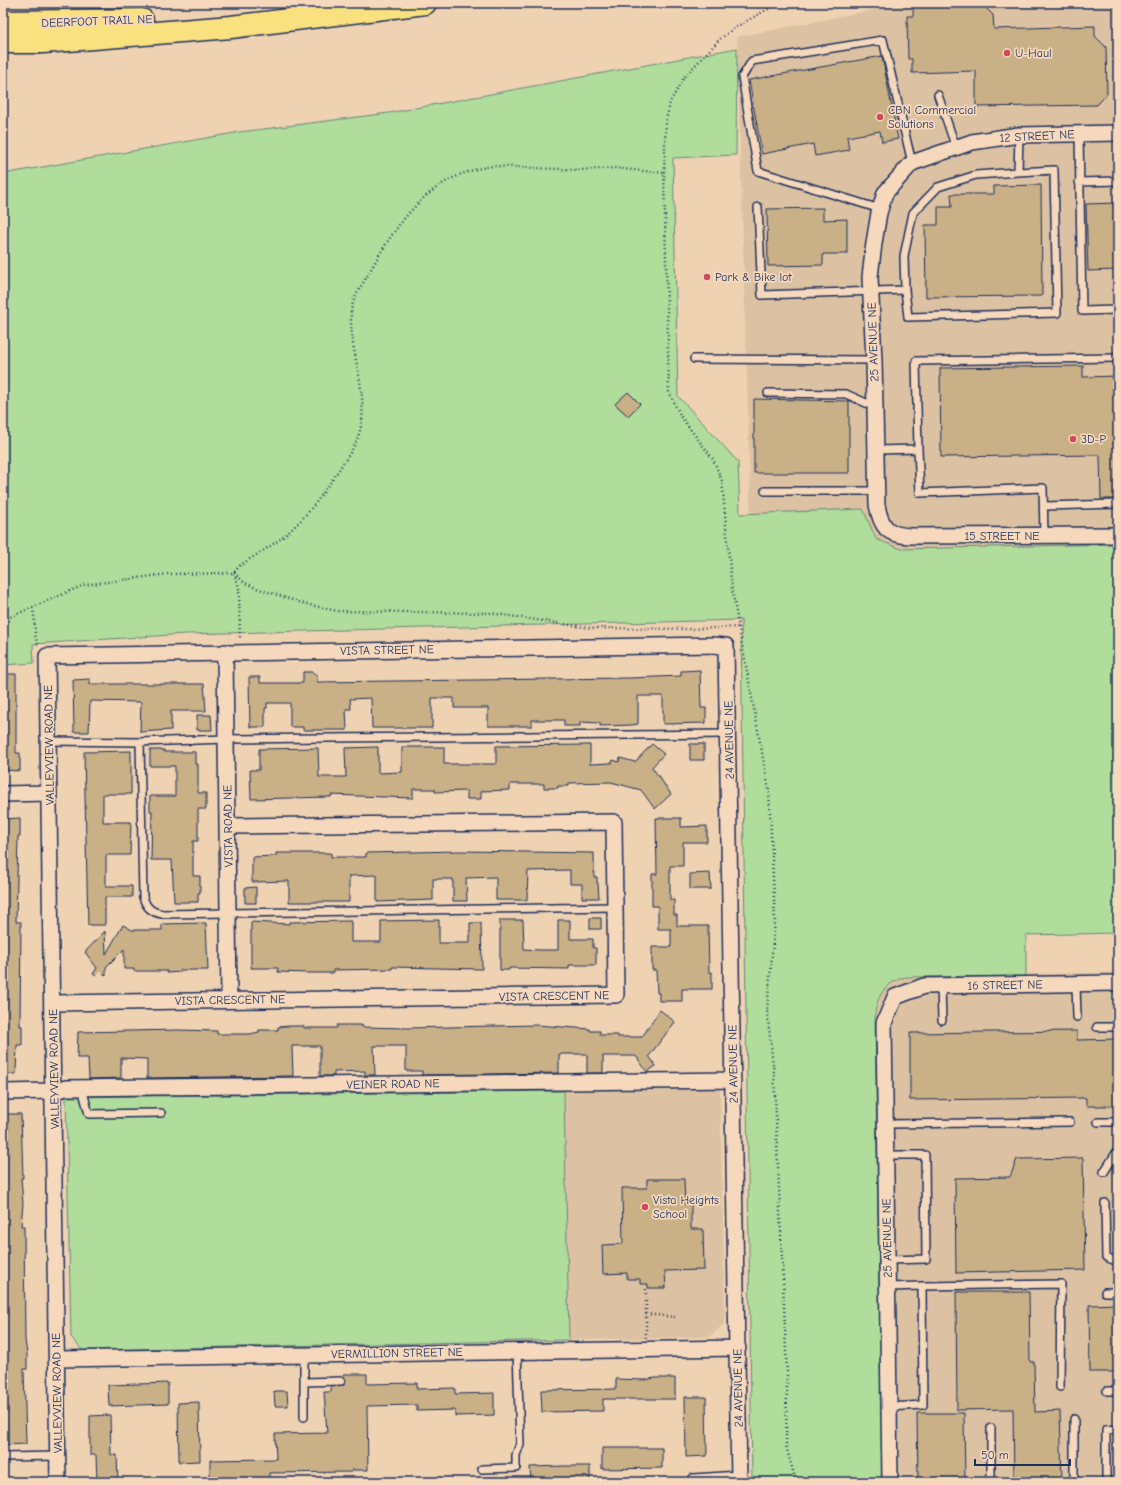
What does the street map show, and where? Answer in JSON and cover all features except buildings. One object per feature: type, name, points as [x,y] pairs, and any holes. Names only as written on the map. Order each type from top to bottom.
[{"type":"highway","name":"DEERFOOT TRAIL NE","points":[[3,22],[150,20],[334,3]]},
{"type":"highway","points":[[3,42],[43,42],[231,27],[425,3]]},
{"type":"street","name":"12 STREET NE","points":[[912,163],[972,142],[1019,135],[1118,133]]},
{"type":"street","name":"25 AVENUE NE","points":[[888,531],[880,518],[877,491],[874,360],[870,277],[880,209],[885,193],[912,163]]},
{"type":"street","name":"15 STREET NE","points":[[888,531],[896,535],[910,536],[1118,535]]},
{"type":"street","name":"VISTA STREET NE","points":[[47,656],[225,652],[726,646]]},
{"type":"street","name":"24 AVENUE NE","points":[[726,646],[729,734],[739,1479]]},
{"type":"street","name":"VISTA ROAD NE","points":[[225,652],[229,1000]]},
{"type":"street","name":"VALLEYVIEW ROAD NE","points":[[47,656],[53,1003],[58,1482]]},
{"type":"street","points":[[3,794],[49,793]]},
{"type":"street","name":"VISTA CRESCENT NE","points":[[53,1003],[616,995],[614,822],[228,826]]},
{"type":"street","name":"16 STREET NE","points":[[895,997],[924,986],[1118,983]]},
{"type":"street","name":"25 AVENUE NE","points":[[890,1482],[884,1023],[895,997]]},
{"type":"street","name":"VEINER ROAD NE","points":[[3,1092],[54,1091],[66,1088],[733,1080]]},
{"type":"street","name":"VERMILLION STREET NE","points":[[57,1360],[738,1348]]},
{"type":"lane","points":[[880,209],[758,171],[742,77],[752,61],[883,40],[912,163]]},
{"type":"lane","points":[[938,95],[956,148]]},
{"type":"lane","points":[[1079,134],[1082,311],[1118,310]]},
{"type":"lane","points":[[1018,172],[1019,135]]},
{"type":"lane","points":[[1054,170],[1057,313],[908,317],[905,290],[904,256],[913,213],[938,187],[976,175],[1018,172],[1054,170]]},
{"type":"lane","points":[[1079,182],[1118,181]]},
{"type":"lane","points":[[758,207],[762,295],[905,290]]},
{"type":"lane","points":[[1044,535],[1043,488],[920,492],[916,362],[1118,358]]},
{"type":"lane","points":[[694,359],[874,360]]},
{"type":"lane","points":[[768,393],[846,394],[875,406]]},
{"type":"lane","points":[[876,450],[918,449]]},
{"type":"lane","points":[[766,491],[877,491]]},
{"type":"lane","points":[[1044,506],[1118,504]]},
{"type":"lane","points":[[48,741],[140,742],[226,739],[729,734]]},
{"type":"lane","points":[[140,742],[143,897],[145,903],[154,913],[614,907]]},
{"type":"lane","points":[[1076,984],[1077,1018]]},
{"type":"lane","points":[[941,986],[942,1020]]},
{"type":"lane","points":[[1097,1027],[1118,1027]]},
{"type":"lane","points":[[82,1088],[89,1114],[160,1112]]},
{"type":"lane","points":[[886,1124],[1070,1122]]},
{"type":"lane","points":[[1098,1122],[1118,1122]]},
{"type":"lane","points":[[1104,1172],[1118,1150]]},
{"type":"lane","points":[[886,1155],[925,1156],[926,1259],[888,1260]]},
{"type":"lane","points":[[1105,1203],[1106,1257],[1118,1262]]},
{"type":"lane","points":[[888,1287],[1061,1284],[1060,1387]]},
{"type":"lane","points":[[889,1407],[923,1405],[922,1286]]},
{"type":"lane","points":[[1105,1292],[1118,1292]]},
{"type":"lane","points":[[482,1469],[516,1468],[516,1455],[520,1444],[517,1351]]},
{"type":"lane","points":[[304,1355],[304,1417]]},
{"type":"lane","points":[[304,1382],[341,1381]]},
{"type":"lane","points":[[1106,1391],[1118,1391]]},
{"type":"lane","points":[[1074,1419],[1074,1482]]},
{"type":"lane","points":[[991,1428],[991,1482]]},
{"type":"lane","points":[[1106,1482],[1106,1430],[1118,1429]]},
{"type":"lane","points":[[3,1457],[58,1456]]},
{"type":"lane","points":[[693,1482],[693,1478],[739,1479]]},
{"type":"path","points":[[234,573],[239,566],[293,528],[322,495],[355,445],[360,430],[362,400],[354,354],[351,310],[357,294],[380,252],[407,213],[440,186],[466,172],[481,168],[507,166],[580,170],[614,168],[664,173]]},
{"type":"path","points":[[234,573],[239,587],[240,641]]},
{"type":"path","points":[[3,620],[71,589],[84,585],[168,574],[234,573],[245,583],[302,603],[337,611],[490,613],[590,628],[692,629],[738,627]]},
{"type":"path","points":[[239,587],[245,583]]},
{"type":"path","points":[[32,608],[36,622],[36,641],[47,656]]},
{"type":"path","points":[[646,1289],[646,1338]]},
{"type":"path","points":[[646,1314],[675,1317]]},
{"type":"shaded area","points":[[907,3],[1118,3],[1118,555],[752,560],[737,37]]},
{"type":"shaded area","points":[[1118,972],[1118,1482],[881,1482],[875,977]]},
{"type":"shaded area","name":"Vista Heights School","points":[[720,1088],[725,1323],[709,1337],[569,1340],[564,1091]]},
{"type":"green space","points":[[737,48],[736,155],[673,158],[678,396],[738,462],[740,514],[863,509],[876,539],[901,549],[1118,544],[1118,933],[1026,935],[1026,976],[906,977],[893,982],[888,986],[883,991],[877,1002],[875,1016],[882,1482],[752,1482],[741,620],[186,634],[33,644],[34,663],[3,665],[3,174],[240,132],[389,113]]},
{"type":"green space","points":[[564,1091],[569,1340],[82,1350],[71,1337],[66,1097]]},
{"type":"place","name":"U-Haul","points":[[1007,53]]},
{"type":"place","name":"CBN Commercial Solutions","points":[[880,117]]},
{"type":"place","name":"Park & Bike lot","points":[[707,277]]},
{"type":"place","name":"3D-P","points":[[1073,439]]},
{"type":"place","name":"Vista Heights School","points":[[645,1207]]}]
